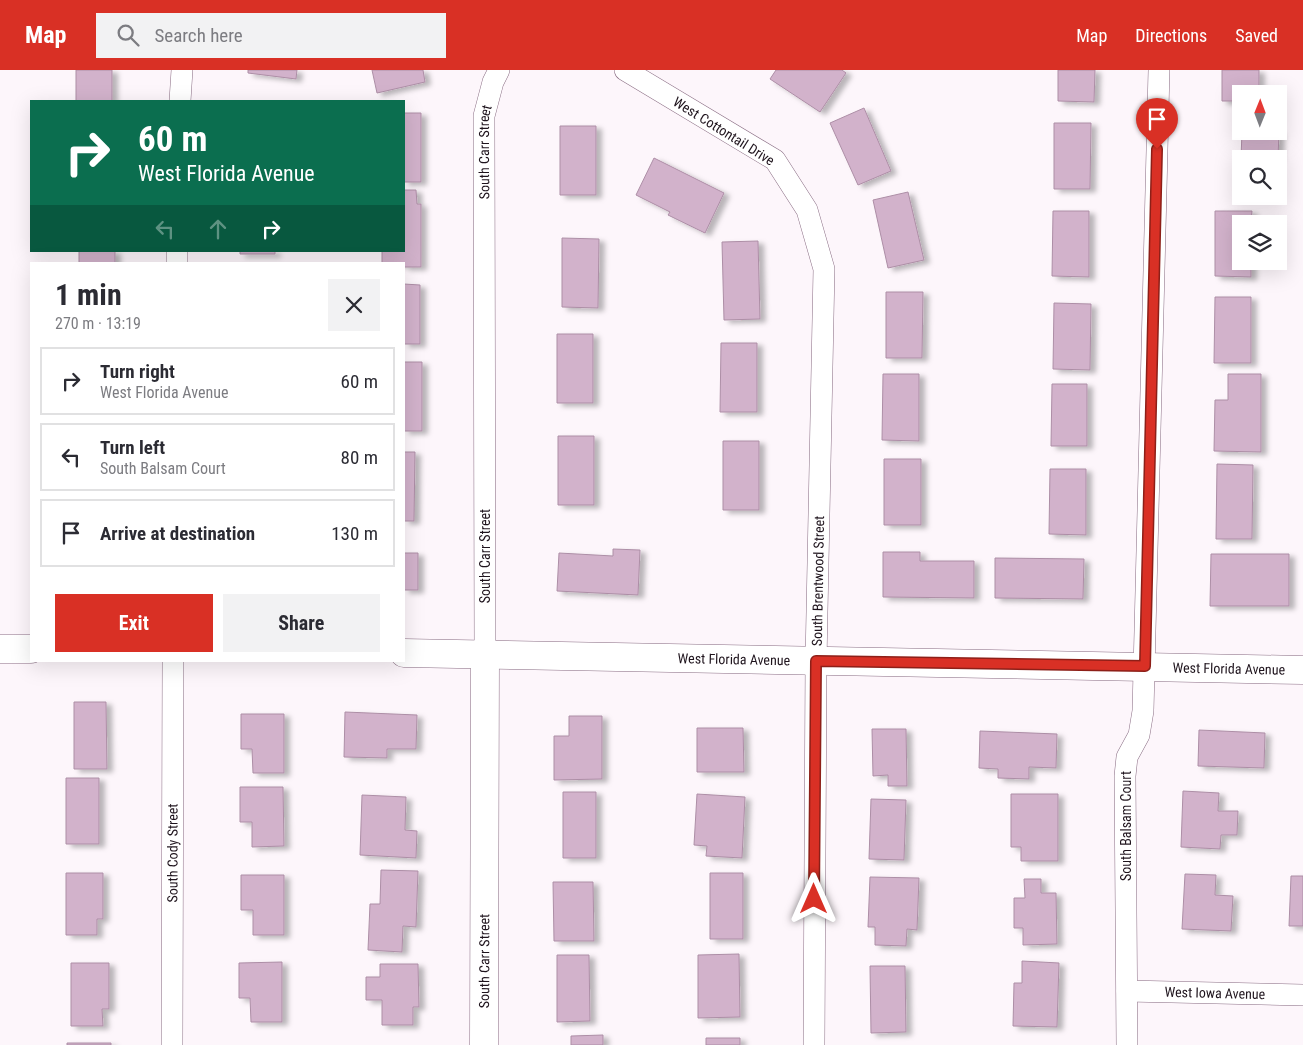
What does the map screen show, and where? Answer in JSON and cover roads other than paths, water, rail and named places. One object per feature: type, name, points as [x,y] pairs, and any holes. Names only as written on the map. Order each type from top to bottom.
[{"type":"street","points":[[180,100],[182,70]]},
{"type":"street","name":"South Carr Street","points":[[484,1045],[484,116],[492,82],[499,70]]},
{"type":"street","name":"West Cottontail Drive","points":[[625,70],[776,160],[807,210]]},
{"type":"street","name":"South Balsam Court","points":[[1127,1045],[1125,776],[1127,757],[1139,734],[1144,711],[1159,70]]},
{"type":"street","name":"South Brentwood Street","points":[[807,210],[824,269],[816,661],[814,1045]]},
{"type":"street","points":[[0,648],[30,649]]},
{"type":"street","name":"West Florida Avenue","points":[[405,653],[1303,670]]},
{"type":"street","name":"South Cody Street","points":[[172,1045],[173,662]]},
{"type":"street","name":"West Iowa Avenue","points":[[1127,991],[1303,995]]}]
